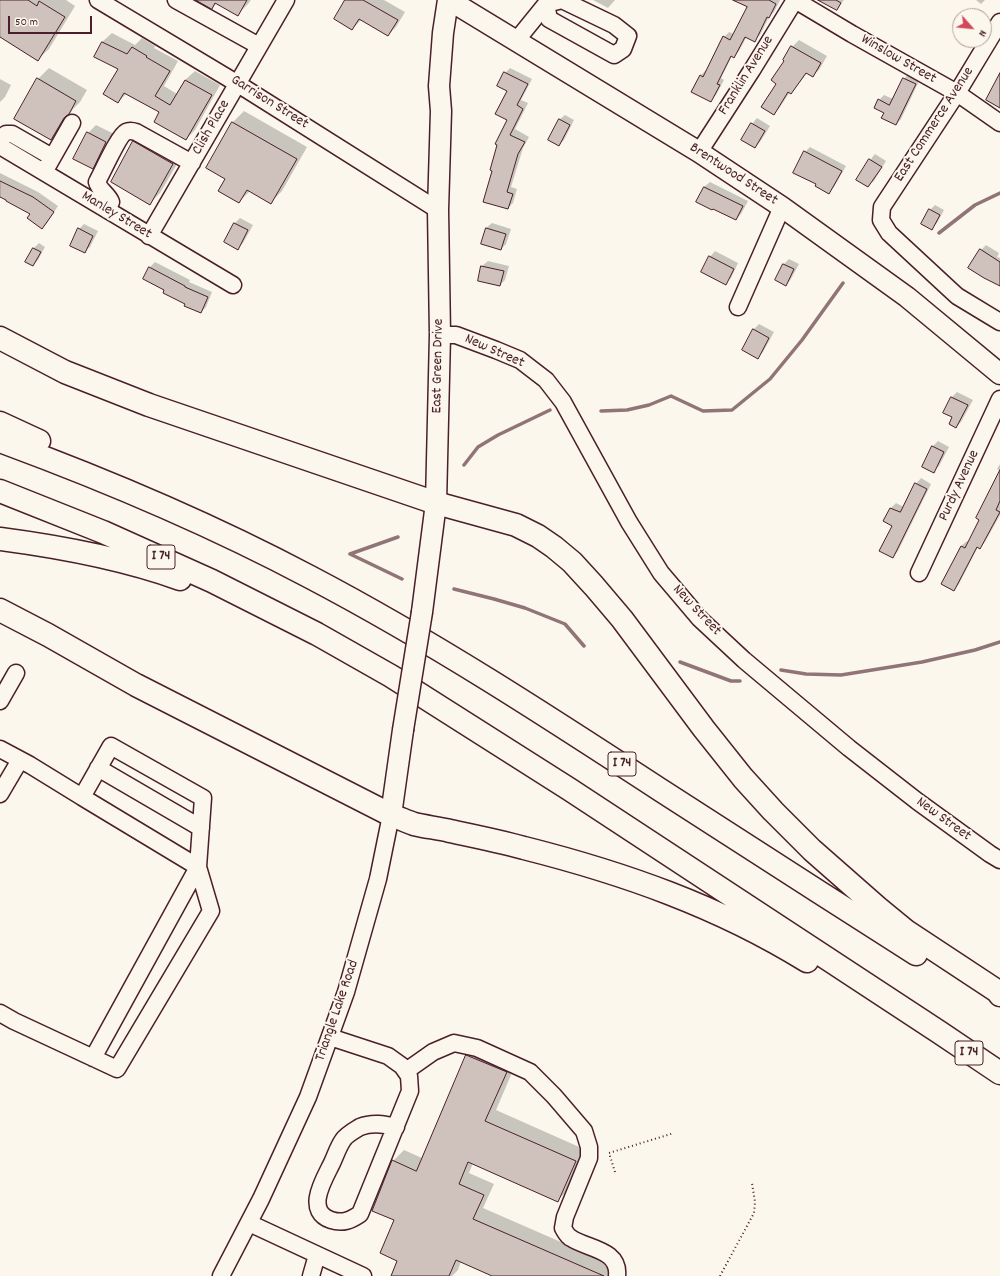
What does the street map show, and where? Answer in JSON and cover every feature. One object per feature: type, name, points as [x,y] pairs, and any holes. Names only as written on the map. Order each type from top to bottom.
[{"type":"highway","points":[[0,338],[65,372],[149,405],[436,503],[516,524],[538,536],[572,562],[594,586],[622,619],[704,729],[743,778],[772,811],[812,850],[906,931],[997,991],[1000,995]]},
{"type":"highway","points":[[0,424],[205,515],[233,538]]},
{"type":"highway","name":"I 74","points":[[0,441],[83,472],[233,538],[310,576],[358,603],[456,660],[550,718],[1000,1008]]},
{"type":"highway","name":"I 74","points":[[0,491],[103,532],[212,581],[317,634],[391,676],[486,735],[1000,1073]]},
{"type":"highway","points":[[0,540],[96,555],[159,572],[222,597],[273,621],[317,634]]},
{"type":"highway","points":[[0,610],[48,635],[136,686],[391,815],[414,824],[522,847],[596,867],[679,896],[720,915],[795,954],[899,1019],[939,1032]]},
{"type":"main road","name":"Brentwood Street","points":[[449,0],[699,152],[782,207],[907,297],[1000,374]]},
{"type":"main road","name":"East Green Drive","points":[[402,730],[422,612],[436,503],[440,335],[438,210],[441,111],[439,86],[443,33],[449,0]]},
{"type":"main road","name":"Triangle Lake Road","points":[[391,815],[402,730]]},
{"type":"street","name":"Garrison Street","points":[[98,0],[238,84],[438,210]]},
{"type":"street","points":[[176,0],[259,46]]},
{"type":"street","name":"Clish Place","points":[[149,236],[286,0]]},
{"type":"street","points":[[516,41],[546,4],[562,0],[614,25],[628,36],[623,49],[614,55],[549,19],[546,4]]},
{"type":"street","name":"Winslow Street","points":[[795,0],[957,93],[1000,123]]},
{"type":"street","name":"Franklin Avenue","points":[[699,152],[795,0]]},
{"type":"street","name":"East Commerce Avenue","points":[[1000,22],[957,93],[882,207],[881,220],[889,233],[957,296],[1000,322]]},
{"type":"street","points":[[43,172],[72,123]]},
{"type":"street","points":[[107,210],[111,202],[110,197],[98,186],[97,182],[120,138],[127,132],[136,132],[192,163]]},
{"type":"street","points":[[0,139],[6,134],[12,134],[52,157]]},
{"type":"street","name":"Manley Street","points":[[0,146],[232,285]]},
{"type":"street","points":[[738,307],[782,207]]},
{"type":"street","name":"New Street","points":[[440,335],[456,335],[520,360],[546,380],[563,402],[629,522],[662,573],[700,619],[744,660],[849,748],[916,801],[1000,860]]},
{"type":"street","name":"Purdy Avenue","points":[[919,573],[1000,399]]},
{"type":"street","points":[[0,701],[16,673]]},
{"type":"street","points":[[0,1013],[117,1069],[211,911],[198,867],[203,798],[111,746],[82,797]]},
{"type":"street","points":[[0,749],[198,867]]},
{"type":"street","points":[[0,794],[20,760]]},
{"type":"street","points":[[98,768],[201,828]]},
{"type":"street","name":"Triangle Lake Road","points":[[221,1276],[249,1223],[308,1097],[346,992],[378,879],[391,815]]},
{"type":"street","points":[[93,1058],[198,867]]},
{"type":"street","points":[[330,1037],[388,1056],[402,1066],[406,1071],[409,1076],[410,1091],[396,1127],[360,1214],[349,1221],[336,1222],[327,1219],[320,1212],[317,1202],[319,1189],[344,1138],[361,1127],[378,1123],[396,1127]]},
{"type":"street","points":[[406,1071],[433,1052],[454,1043],[477,1048],[530,1072],[554,1096],[584,1131],[589,1147],[589,1158],[563,1228],[569,1238],[607,1254],[614,1260],[618,1269],[617,1276]]},
{"type":"street","points":[[249,1223],[363,1276]]},
{"type":"street","points":[[311,1276],[317,1255]]},
{"type":"path","points":[[615,1172],[609,1153],[674,1133]]},
{"type":"path","points":[[720,1276],[754,1213],[755,1202],[752,1182]]},
{"type":"building","points":[[0,0],[28,0],[37,6],[39,1],[65,17],[38,61],[0,37]]},
{"type":"building","points":[[196,0],[247,0],[238,16],[215,3],[212,9]]},
{"type":"building","points":[[345,0],[363,0],[398,20],[388,36],[359,19],[352,30],[334,19]]},
{"type":"building","points":[[733,0],[769,0],[776,4],[769,18],[767,17],[755,42],[745,37],[734,58],[731,56],[717,84],[720,85],[711,102],[691,92],[700,75],[703,77],[723,36],[730,40],[747,7]]},
{"type":"building","points":[[818,0],[836,0],[841,3],[837,10]]},
{"type":"building","points":[[102,42],[127,54],[132,47],[170,71],[155,96],[170,105],[185,80],[212,95],[186,140],[154,122],[159,112],[124,93],[118,103],[103,94],[118,69],[94,57]]},
{"type":"building","points":[[791,46],[821,63],[813,77],[806,73],[791,94],[788,92],[774,115],[761,107],[776,84],[771,80],[784,61],[783,60]]},
{"type":"building","points":[[504,72],[528,84],[517,105],[523,109],[510,135],[525,142],[518,154],[507,192],[513,194],[508,209],[483,202],[492,171],[490,170],[497,145],[495,144],[507,120],[495,114],[507,91],[497,86]]},
{"type":"building","points":[[1000,73],[1000,108],[986,100]]},
{"type":"building","points":[[37,78],[76,101],[51,140],[14,119]]},
{"type":"building","points":[[903,78],[916,84],[896,125],[881,118],[884,113],[874,108],[878,99],[889,105]]},
{"type":"building","points":[[559,119],[570,125],[559,146],[548,140]]},
{"type":"building","points":[[232,122],[297,159],[271,204],[247,190],[239,203],[218,191],[225,179],[206,168]]},
{"type":"building","points":[[751,123],[765,131],[755,148],[741,140]]},
{"type":"building","points":[[87,132],[106,142],[93,169],[73,159]]},
{"type":"building","points":[[133,141],[173,164],[150,205],[111,182]]},
{"type":"building","points":[[804,151],[842,171],[829,194],[815,186],[816,184],[793,173]]},
{"type":"building","points":[[869,159],[882,167],[868,187],[856,180]]},
{"type":"building","points":[[0,181],[33,197],[54,212],[42,229],[27,218],[30,214],[0,197]]},
{"type":"building","points":[[704,187],[743,206],[736,220],[696,202]]},
{"type":"building","points":[[929,209],[940,215],[932,230],[921,224]]},
{"type":"building","points":[[234,223],[248,230],[238,250],[224,242]]},
{"type":"building","points":[[78,228],[93,236],[85,253],[70,246]]},
{"type":"building","points":[[486,228],[506,234],[501,250],[481,244]]},
{"type":"building","points":[[33,248],[41,252],[33,266],[25,262]]},
{"type":"building","points":[[980,249],[1000,262],[1000,286],[968,268]]},
{"type":"building","points":[[709,256],[734,269],[726,285],[701,272]]},
{"type":"building","points":[[783,264],[794,269],[786,286],[775,280]]},
{"type":"building","points":[[481,266],[504,271],[500,286],[478,281]]},
{"type":"building","points":[[149,267],[185,287],[208,297],[201,313],[184,306],[185,304],[163,293],[164,290],[143,279]]},
{"type":"building","points":[[753,329],[769,338],[758,359],[742,350]]},
{"type":"building","points":[[951,397],[968,405],[956,428],[949,424],[952,417],[943,413]]},
{"type":"building","points":[[932,446],[944,452],[934,473],[922,467]]},
{"type":"building","points":[[1000,470],[1000,501],[996,510],[1000,512],[980,549],[977,547],[954,591],[941,584],[961,546],[965,548],[979,520],[976,518]]},
{"type":"building","points":[[915,483],[927,489],[893,558],[879,551],[892,526],[883,521],[890,508],[900,512]]},
{"type":"building","points":[[466,1055],[507,1072],[485,1121],[576,1161],[558,1202],[468,1162],[459,1184],[484,1195],[473,1219],[604,1276],[492,1276],[456,1260],[449,1276],[391,1276],[397,1261],[380,1253],[394,1220],[372,1211],[392,1160],[416,1171]]},
{"type":"waterway","points":[[939,233],[975,205],[1000,193]]},
{"type":"waterway","points":[[601,411],[627,410],[649,405],[671,396],[703,411],[732,410],[770,379],[802,340],[843,283]]},
{"type":"waterway","points":[[464,465],[478,447],[498,435],[550,410]]},
{"type":"waterway","points":[[350,554],[398,537]]},
{"type":"waterway","points":[[350,554],[402,579]]},
{"type":"waterway","points":[[454,589],[525,608],[565,624],[584,646]]},
{"type":"waterway","points":[[781,670],[806,674],[841,675],[922,662],[975,650],[1000,642]]},
{"type":"waterway","points":[[680,662],[731,681],[740,681]]}]
